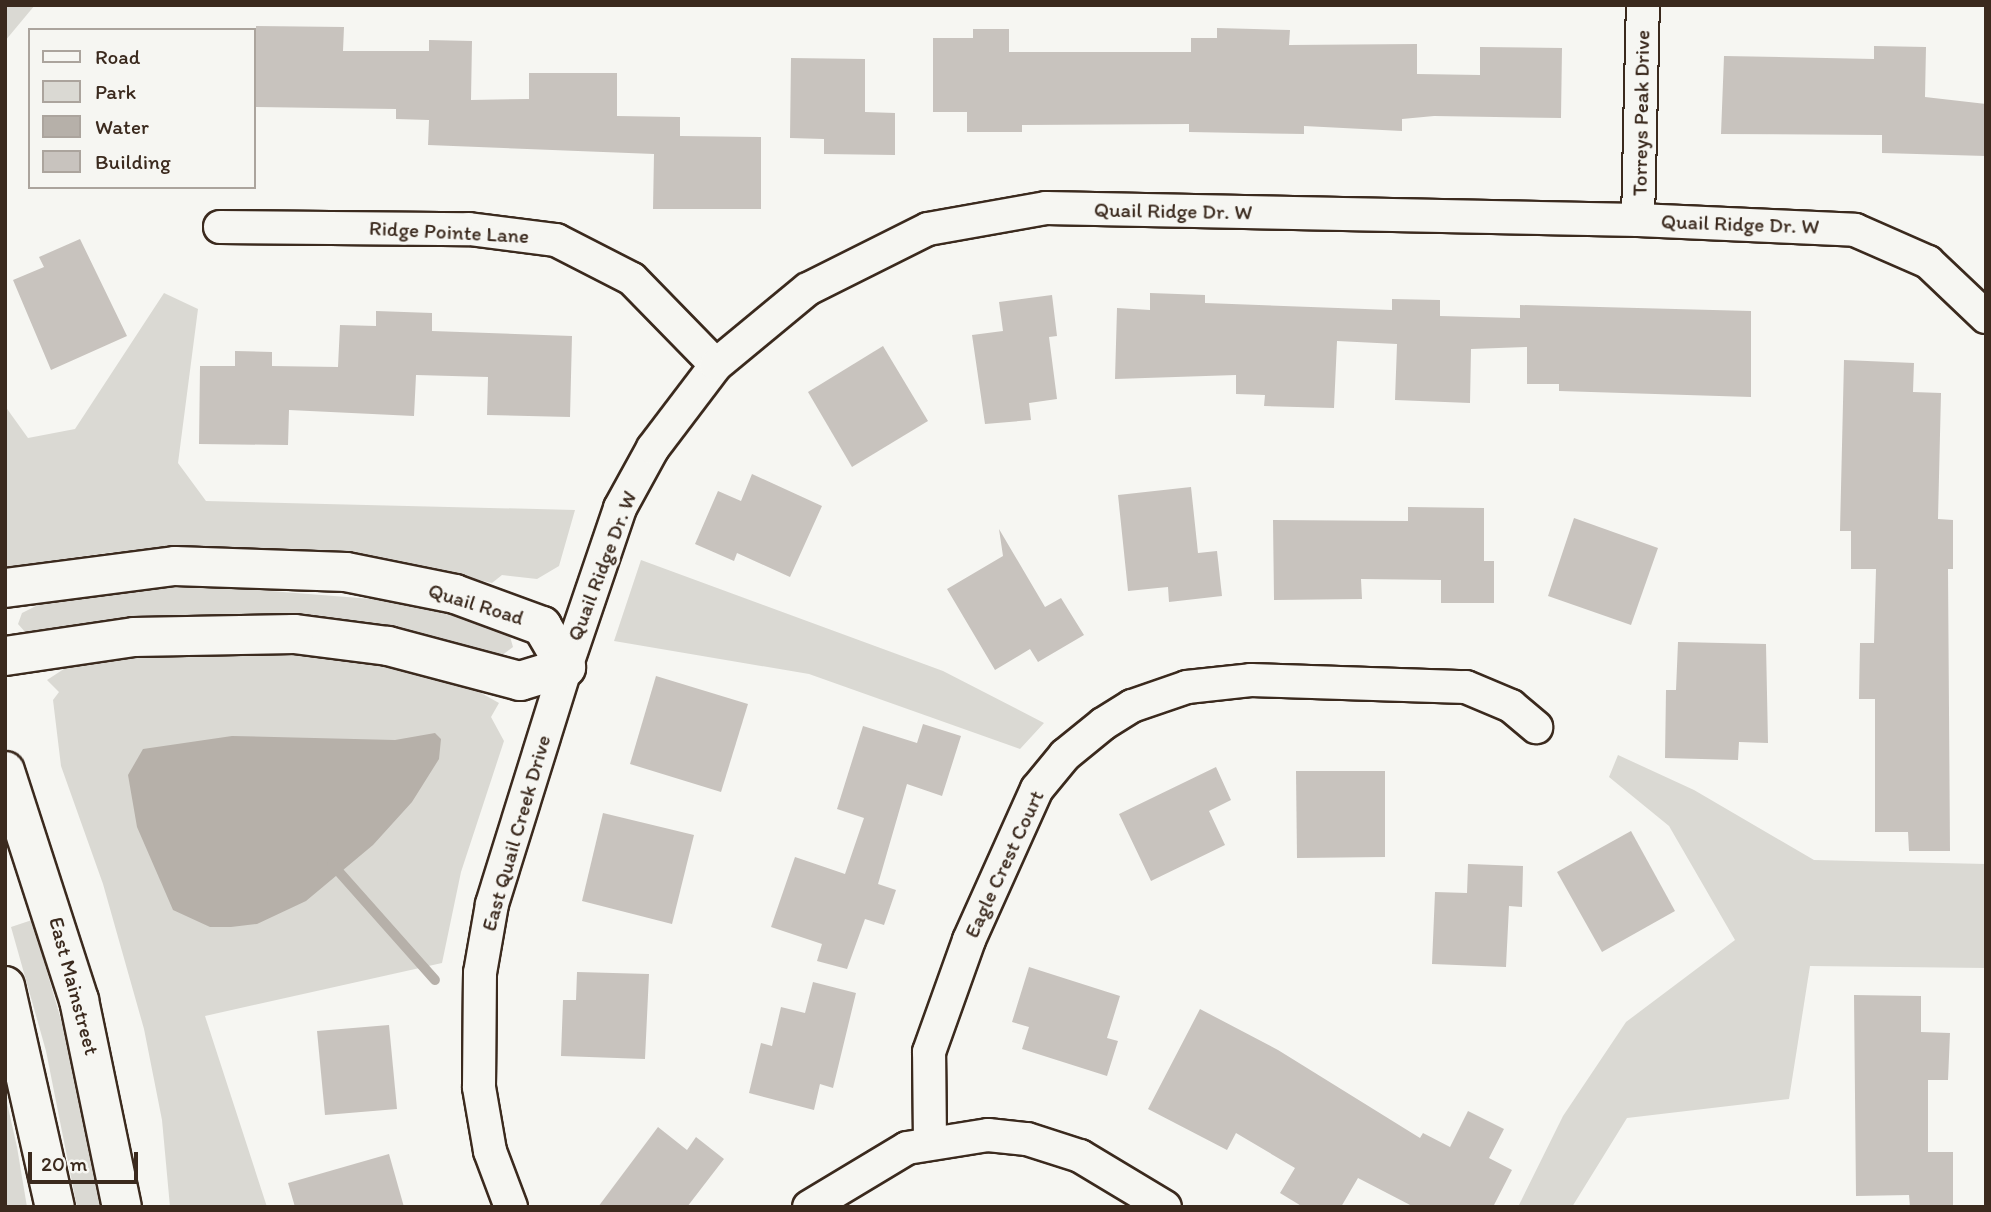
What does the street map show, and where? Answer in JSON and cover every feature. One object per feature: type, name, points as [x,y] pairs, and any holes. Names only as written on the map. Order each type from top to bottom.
[{"type":"street","name":"Torreys Peak Drive","points":[[1638,220],[1643,5]]},
{"type":"street","name":"Quail Ridge Dr. W","points":[[565,667],[620,508],[674,416],[716,365],[785,304],[843,269],[928,229],[995,214],[1046,208],[1638,220],[1855,230],[1928,262],[1986,317]]},
{"type":"street","name":"Ridge Pointe Lane","points":[[220,227],[469,229],[556,240],[632,279],[716,365]]},
{"type":"street","name":"Quail Road","points":[[5,588],[175,566],[346,572],[456,594],[542,626],[565,667]]},
{"type":"street","points":[[5,656],[134,636],[283,634],[388,646],[520,681],[565,667]]},
{"type":"street","name":"East Quail Creek Drive","points":[[511,1207],[482,1111],[477,1044],[480,973],[492,904],[565,667]]},
{"type":"street","name":"Eagle Crest Court","points":[[930,1142],[929,1052],[969,940],[1037,789],[1065,755],[1103,724],[1132,706],[1187,687],[1251,680],[1466,687],[1511,706],[1536,727]]},
{"type":"street","name":"East Mainstreet","points":[[5,771],[71,972],[122,1207]]},
{"type":"street","points":[[5,986],[55,1207]]},
{"type":"street","points":[[808,1207],[862,1170],[930,1142],[988,1135],[1052,1146],[1103,1166],[1165,1207]]},
{"type":"green space","points":[[5,5],[35,5],[5,41]]},
{"type":"green space","points":[[164,293],[198,309],[178,463],[206,501],[575,510],[559,566],[537,579],[502,575],[492,583],[380,558],[258,549],[114,552],[5,567],[5,406],[28,438],[75,429]]},
{"type":"green space","points":[[641,560],[943,671],[1044,723],[1020,749],[809,674],[614,641]]},
{"type":"green space","points":[[206,586],[411,602],[509,633],[513,647],[501,656],[413,632],[300,616],[149,615],[26,633],[18,624],[22,613],[44,602],[98,592]]},
{"type":"green space","points":[[193,651],[344,657],[467,685],[499,703],[491,717],[504,741],[461,872],[442,963],[205,1016],[267,1207],[170,1207],[162,1120],[144,1029],[103,884],[61,766],[53,700],[59,692],[47,680],[70,665]]},
{"type":"green space","points":[[1618,755],[1694,790],[1814,860],[1986,864],[1986,968],[1810,966],[1789,1099],[1627,1118],[1572,1207],[1518,1207],[1563,1116],[1626,1022],[1735,940],[1669,826],[1609,777]]},
{"type":"green space","points":[[32,920],[73,1061],[101,1207],[77,1207],[46,1051],[11,927]]},
{"type":"green space","points":[[5,1094],[17,1147],[27,1207],[5,1207]]},
{"type":"water","points":[[435,733],[441,739],[439,759],[412,802],[373,845],[306,901],[257,924],[231,927],[210,927],[173,910],[137,827],[128,775],[143,749],[232,736],[395,740]]},
{"type":"building","points":[[256,26],[344,27],[343,51],[429,51],[429,40],[472,41],[471,100],[529,99],[529,73],[617,73],[617,116],[680,117],[680,136],[761,137],[761,209],[653,209],[654,154],[428,145],[429,120],[396,119],[396,109],[256,107]]},
{"type":"building","points":[[1217,28],[1290,30],[1289,45],[1417,44],[1417,74],[1480,75],[1480,47],[1562,48],[1561,118],[1434,116],[1402,119],[1402,131],[1304,126],[1304,134],[1189,132],[1189,124],[1022,125],[1022,132],[967,132],[967,112],[933,112],[933,38],[973,38],[973,29],[1009,29],[1009,52],[1191,52],[1191,38],[1217,38]]},
{"type":"building","points":[[1874,46],[1926,47],[1925,97],[1986,104],[1986,156],[1882,153],[1882,135],[1721,134],[1724,56],[1874,59]]},
{"type":"building","points":[[791,58],[865,59],[865,112],[895,113],[895,155],[824,154],[824,139],[790,138]]},
{"type":"building","points":[[80,239],[127,336],[51,370],[13,280],[44,267],[39,257]]},
{"type":"building","points":[[1150,293],[1205,295],[1205,303],[1392,310],[1392,299],[1440,300],[1440,316],[1520,318],[1520,305],[1751,311],[1751,397],[1559,391],[1559,384],[1527,384],[1527,347],[1471,349],[1470,403],[1395,400],[1397,344],[1337,341],[1334,408],[1264,406],[1265,395],[1236,394],[1236,375],[1115,379],[1117,308],[1150,310]]},
{"type":"building","points":[[1052,295],[1057,336],[1049,337],[1057,399],[1029,403],[1031,420],[985,424],[972,335],[1003,331],[999,302]]},
{"type":"building","points":[[376,311],[432,313],[432,331],[572,336],[570,417],[487,415],[488,377],[416,375],[414,416],[289,410],[288,445],[199,444],[200,366],[235,366],[235,351],[272,352],[272,366],[338,367],[340,325],[376,326]]},
{"type":"building","points":[[883,346],[928,421],[852,467],[808,392]]},
{"type":"building","points":[[1844,360],[1914,363],[1913,392],[1941,393],[1938,519],[1953,520],[1953,569],[1948,569],[1950,851],[1909,851],[1908,832],[1875,832],[1875,699],[1859,699],[1860,643],[1874,643],[1876,569],[1851,569],[1851,531],[1840,531]]},
{"type":"building","points":[[752,474],[822,506],[790,577],[737,553],[734,561],[695,544],[718,491],[741,501]]},
{"type":"building","points":[[1191,487],[1198,553],[1217,551],[1222,596],[1169,602],[1168,587],[1128,591],[1118,495]]},
{"type":"building","points":[[1408,507],[1484,508],[1484,561],[1494,561],[1494,603],[1441,603],[1441,580],[1361,579],[1362,599],[1274,600],[1273,520],[1408,521]]},
{"type":"building","points":[[1574,518],[1658,548],[1631,625],[1548,596]]},
{"type":"building","points":[[999,529],[1045,607],[1061,598],[1084,635],[1038,662],[1030,649],[995,670],[947,589],[1003,556]]},
{"type":"building","points":[[1678,642],[1766,644],[1768,743],[1739,742],[1738,760],[1665,758],[1666,690],[1676,690]]},
{"type":"building","points":[[656,676],[748,704],[721,792],[630,764]]},
{"type":"building","points":[[923,724],[961,736],[942,796],[907,784],[878,884],[896,890],[884,925],[865,919],[847,969],[817,961],[822,944],[771,927],[795,857],[845,874],[864,818],[837,809],[863,726],[917,743]]},
{"type":"building","points":[[1216,767],[1231,800],[1209,811],[1225,845],[1151,881],[1119,814]]},
{"type":"building","points":[[1296,771],[1385,771],[1385,857],[1297,858]]},
{"type":"building","points":[[603,813],[694,835],[672,924],[582,901]]},
{"type":"building","points":[[1631,831],[1675,911],[1602,952],[1557,872]]},
{"type":"building","points":[[1468,864],[1523,866],[1522,907],[1509,906],[1506,967],[1432,964],[1435,892],[1467,893]]},
{"type":"building","points":[[1029,967],[1120,996],[1107,1038],[1118,1041],[1107,1076],[1022,1049],[1029,1027],[1012,1022]]},
{"type":"building","points":[[577,972],[649,974],[645,1059],[561,1056],[563,1000],[576,1000]]},
{"type":"building","points":[[813,982],[856,993],[833,1088],[820,1084],[814,1110],[749,1093],[761,1043],[772,1046],[781,1007],[805,1013]]},
{"type":"building","points":[[1854,995],[1921,996],[1921,1032],[1950,1033],[1948,1080],[1928,1080],[1928,1152],[1953,1152],[1953,1207],[1910,1207],[1909,1195],[1856,1196]]},
{"type":"building","points":[[1200,1009],[1278,1050],[1420,1138],[1423,1133],[1450,1147],[1468,1111],[1504,1129],[1489,1158],[1512,1170],[1493,1207],[1414,1207],[1358,1178],[1341,1207],[1303,1207],[1280,1193],[1295,1168],[1236,1133],[1227,1150],[1148,1109]]},
{"type":"building","points":[[389,1025],[397,1109],[325,1115],[317,1031]]},
{"type":"building","points":[[658,1127],[687,1150],[696,1137],[724,1159],[687,1207],[598,1207]]},
{"type":"building","points":[[389,1154],[404,1207],[295,1207],[288,1183]]},
{"type":"waterway","points":[[332,864],[435,980]]}]
